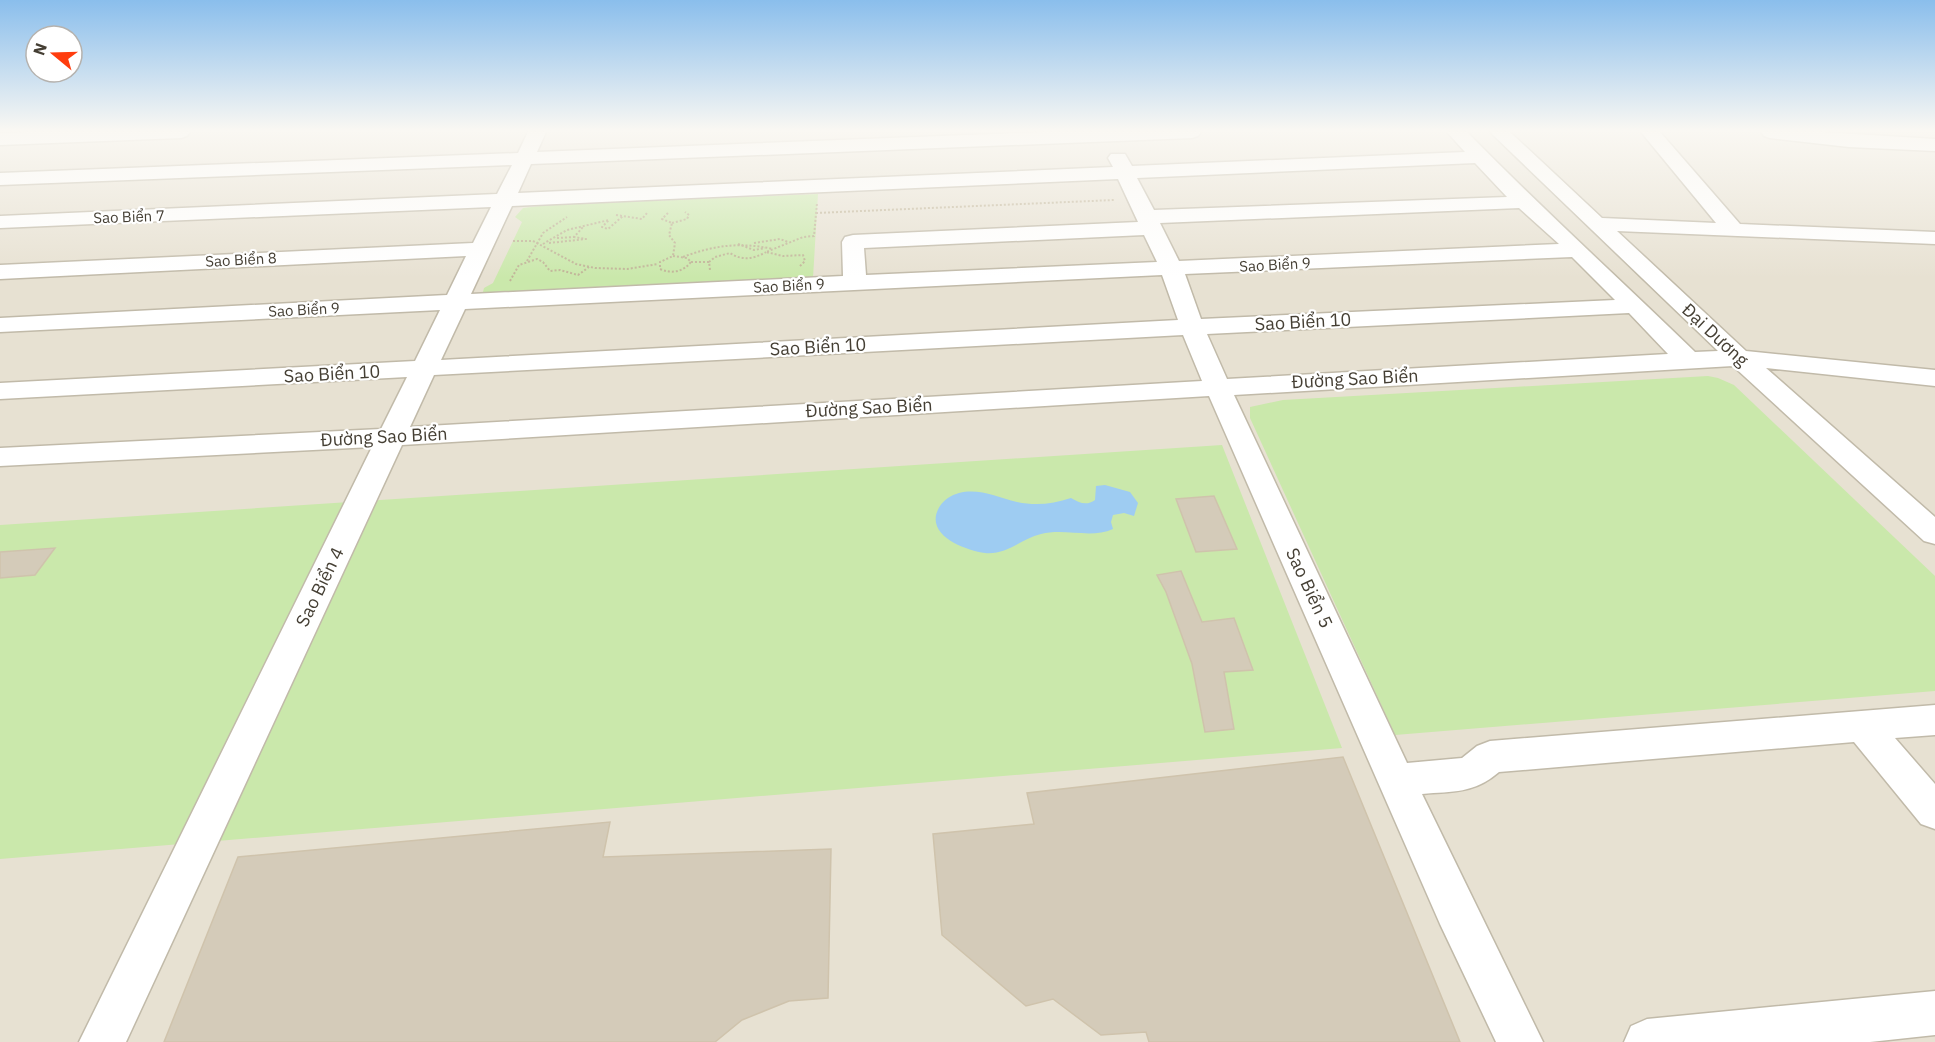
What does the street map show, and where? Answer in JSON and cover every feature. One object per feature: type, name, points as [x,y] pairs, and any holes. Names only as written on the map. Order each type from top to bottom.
[{"type":"street","name":"Sao Biển 4","points":[[102,1042],[515,181]]},
{"type":"street","name":"Sao Biển 7","points":[[0,222],[957,181]]},
{"type":"street","name":"Sao Biển 5","points":[[1129,181],[1172,270],[1191,327],[1218,388],[1455,910],[1520,1042]]},
{"type":"street","points":[[1503,181],[1578,250],[1689,360]]},
{"type":"street","name":"Đại Dương","points":[[1551,181],[1739,358],[1935,534]]},
{"type":"street","points":[[1692,181],[1734,230]]},
{"type":"street","points":[[855,282],[853,242],[1148,222],[1524,202]]},
{"type":"street","points":[[1596,224],[1935,238]]},
{"type":"street","name":"Sao Biển 8","points":[[0,272],[482,249]]},
{"type":"street","name":"Sao Biển 9","points":[[0,325],[855,282],[1172,270],[1578,250]]},
{"type":"street","name":"Sao Biển 10","points":[[0,391],[1191,327],[1636,306]]},
{"type":"street","name":"Đường Sao Biển","points":[[0,457],[391,437],[1689,360],[1739,358],[1935,378]]},
{"type":"street","points":[[1397,780],[1471,773],[1490,757],[1935,720]]},
{"type":"street","points":[[1862,725],[1935,812]]},
{"type":"street","points":[[1647,1042],[1935,1013]]},
{"type":"path","points":[[683,256],[691,262],[709,262],[723,254],[730,253],[741,259],[752,258],[803,237],[814,236],[818,194]]},
{"type":"path","points":[[816,213],[1114,200]]},
{"type":"path","points":[[673,211],[662,218],[665,222],[672,224],[684,221],[689,217],[687,213],[681,211],[684,208]]},
{"type":"path","points":[[607,214],[642,219],[651,212]]},
{"type":"path","points":[[527,261],[536,242],[553,225],[571,216]]},
{"type":"path","points":[[542,244],[572,230],[609,220],[602,227],[609,229],[623,216]]},
{"type":"path","points":[[672,224],[669,235],[675,243],[673,256]]},
{"type":"path","points":[[574,237],[583,227]]},
{"type":"path","points":[[542,244],[585,239],[557,238]]},
{"type":"path","points":[[513,241],[542,244],[560,256],[589,267],[627,271],[658,264],[663,259],[683,256],[715,245],[750,244],[780,239],[788,243]]},
{"type":"path","points":[[738,244],[754,250],[769,248]]},
{"type":"path","points":[[750,244],[774,249]]},
{"type":"path","points":[[766,252],[783,256],[802,255],[805,261],[797,268]]},
{"type":"path","points":[[518,285],[510,283],[510,279],[517,272],[519,265],[527,261],[537,259],[543,262],[550,271],[560,270],[578,275],[589,267]]},
{"type":"path","points":[[658,264],[663,271],[673,272],[683,270],[691,262]]},
{"type":"path","points":[[709,262],[709,269],[716,275]]},
{"type":"path","points":[[571,278],[579,279]]},
{"type":"shaded area","points":[[0,181],[1935,181],[1935,1042],[0,1042]]},
{"type":"green space","points":[[818,194],[813,278],[642,288],[635,286],[485,294],[483,292],[484,288],[493,283],[522,222],[515,217],[523,208]]},
{"type":"green space","points":[[1708,376],[1734,385],[1935,576],[1935,691],[1395,735],[1250,418],[1250,407],[1283,400]]},
{"type":"green space","points":[[1222,445],[1342,748],[0,859],[0,525]]},
{"type":"water","points":[[1105,485],[1130,492],[1138,503],[1134,516],[1124,513],[1113,515],[1111,522],[1113,529],[1105,532],[1050,532],[1034,536],[1000,552],[985,553],[948,539],[936,525],[936,516],[940,506],[948,498],[959,493],[981,492],[1031,504],[1051,503],[1071,498],[1086,503],[1095,500],[1096,486]]},
{"type":"building","points":[[1214,496],[1237,549],[1196,552],[1176,499]]},
{"type":"building","points":[[55,548],[35,575],[0,578],[0,552]]},
{"type":"building","points":[[1181,571],[1202,622],[1234,618],[1253,670],[1224,672],[1234,729],[1205,732],[1192,664],[1166,592],[1157,575]]},
{"type":"building","points":[[1343,757],[1460,1042],[1149,1042],[1146,1032],[1101,1035],[1053,999],[1026,1006],[942,935],[933,834],[1034,824],[1027,793]]},
{"type":"building","points":[[610,822],[603,857],[831,849],[828,998],[789,1001],[742,1020],[715,1042],[164,1042],[238,857]]}]
